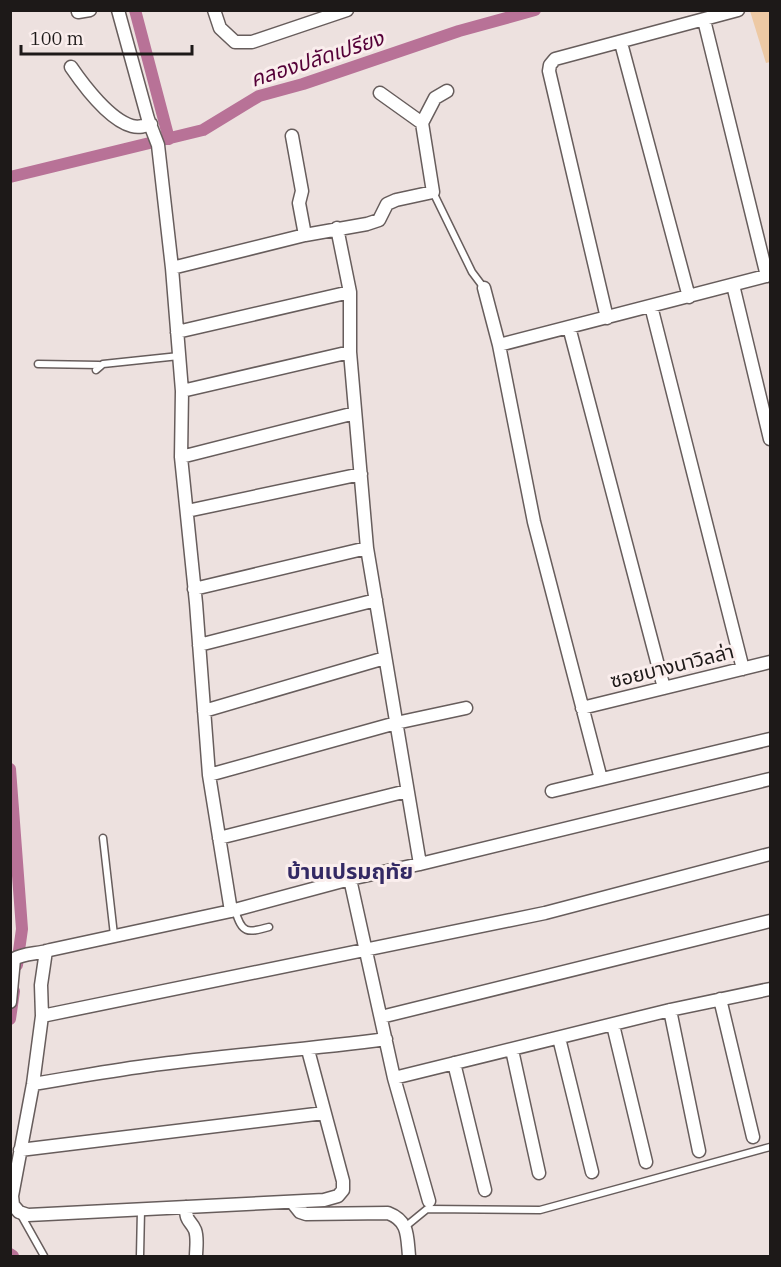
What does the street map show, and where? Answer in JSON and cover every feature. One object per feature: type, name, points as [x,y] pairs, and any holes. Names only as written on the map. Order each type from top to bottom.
[{"type":"street","points":[[118,10],[155,134],[172,268],[182,391],[181,457],[209,775],[233,910]]},
{"type":"street","points":[[214,10],[220,28],[235,42],[252,42],[347,10]]},
{"type":"street","points":[[607,318],[549,71],[550,64],[555,59],[738,10]]},
{"type":"street","points":[[499,345],[769,276],[704,20]]},
{"type":"street","points":[[621,43],[689,297]]},
{"type":"street","points":[[71,68],[82,84],[113,116],[155,134]]},
{"type":"street","points":[[172,268],[305,235],[367,224],[379,220],[387,204],[433,192],[422,123],[435,98],[447,91]]},
{"type":"street","points":[[380,93],[422,123]]},
{"type":"street","points":[[292,136],[302,192],[299,203],[305,235]]},
{"type":"street","points":[[337,228],[350,292],[350,352],[367,548],[420,864]]},
{"type":"street","points":[[733,285],[771,439]]},
{"type":"street","points":[[484,288],[499,345],[534,522],[601,778]]},
{"type":"street","points":[[177,332],[350,292]]},
{"type":"street","points":[[651,306],[743,669]]},
{"type":"street","points":[[569,327],[664,688]]},
{"type":"street","points":[[182,391],[350,352]]},
{"type":"street","points":[[181,457],[355,413]]},
{"type":"street","points":[[187,511],[361,474]]},
{"type":"street","points":[[194,589],[367,548]]},
{"type":"street","points":[[199,645],[376,600]]},
{"type":"street","points":[[204,711],[385,658]]},
{"type":"street","name":"ซอยบางนาวิลล่า","points":[[582,708],[771,662]]},
{"type":"street","points":[[209,775],[396,723],[466,708]]},
{"type":"street","points":[[552,791],[771,739]]},
{"type":"street","points":[[10,1002],[16,957],[233,910],[350,879],[771,779]]},
{"type":"street","points":[[219,838],[407,791]]},
{"type":"street","points":[[42,1016],[545,913],[771,854]]},
{"type":"street","points":[[350,879],[394,1078],[429,1201]]},
{"type":"street","points":[[381,1017],[771,921]]},
{"type":"street","points":[[41,953],[42,1016],[33,1084],[12,1196],[13,1205],[19,1212],[28,1215],[292,1202],[324,1200],[338,1196],[343,1190],[343,1181],[308,1050]]},
{"type":"street","points":[[394,1078],[670,1010],[771,988]]},
{"type":"street","points":[[720,999],[753,1137]]},
{"type":"street","points":[[670,1010],[699,1151]]},
{"type":"street","points":[[613,1025],[646,1162]]},
{"type":"street","points":[[559,1038],[592,1172]]},
{"type":"street","points":[[33,1084],[146,1066],[257,1053],[308,1050],[386,1039]]},
{"type":"street","points":[[512,1050],[539,1173]]},
{"type":"street","points":[[454,1063],[485,1190]]},
{"type":"street","points":[[20,1150],[324,1113]]},
{"type":"street","points":[[292,1202],[300,1212],[306,1214],[388,1213],[398,1217],[405,1227],[409,1257]]},
{"type":"street","points":[[186,1207],[186,1218],[196,1238],[196,1257]]},
{"type":"lane","points":[[433,192],[472,272],[484,288]]},
{"type":"lane","points":[[38,364],[97,368],[179,356]]},
{"type":"lane","points":[[103,838],[114,935]]},
{"type":"lane","points":[[233,910],[244,930],[251,932],[269,927]]},
{"type":"lane","points":[[405,1227],[426,1209],[540,1210],[771,1147]]},
{"type":"lane","points":[[140,1257],[141,1209]]},
{"type":"lane","points":[[19,1212],[44,1257]]},
{"type":"shaded area","points":[[750,11],[770,11],[770,62],[766,63]]},
{"type":"waterway","points":[[135,10],[169,139]]},
{"type":"waterway","name":"คลองปลัดเปรียง","points":[[10,177],[203,130],[259,96],[303,84],[459,31],[535,10]]},
{"type":"waterway","points":[[10,769],[22,929],[17,965]]},
{"type":"waterway","points":[[10,1019],[14,991]]},
{"type":"district","name":"บ้านเปรมฤทัย","points":[[350,871]]}]
